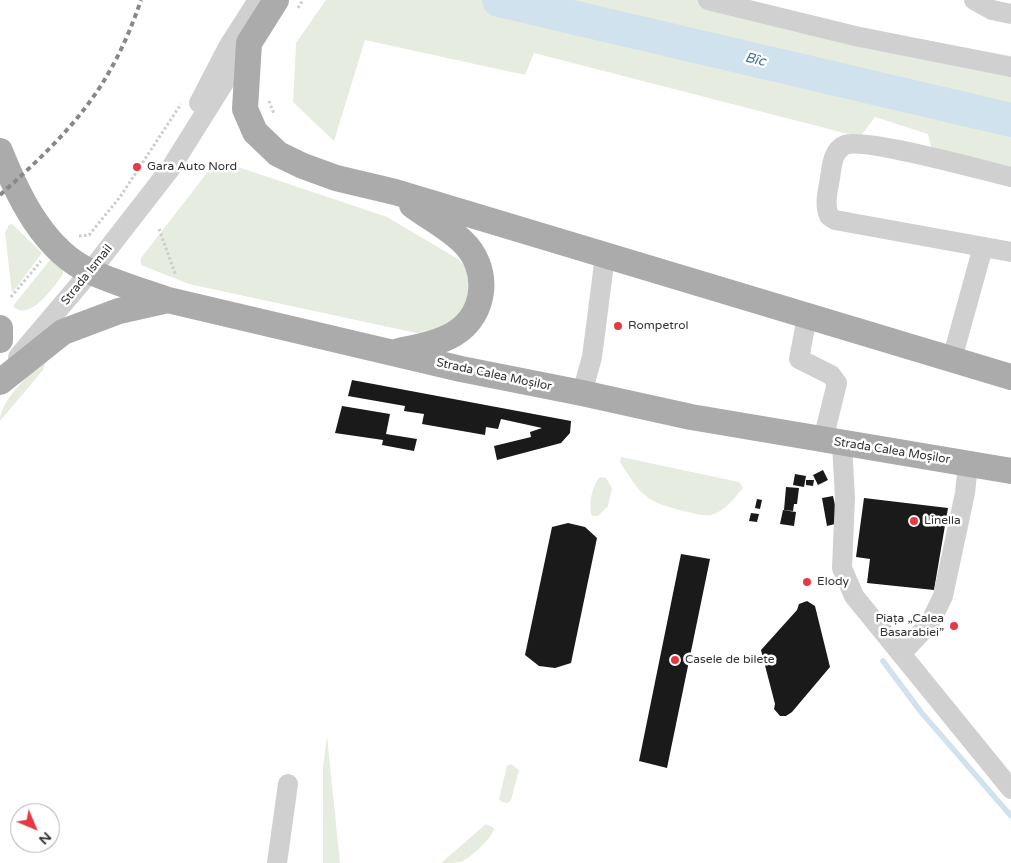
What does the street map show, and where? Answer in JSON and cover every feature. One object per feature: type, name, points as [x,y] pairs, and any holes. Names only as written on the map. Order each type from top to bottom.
[{"type":"main road","name":"Strada Ismail","points":[[249,43],[263,7]]},
{"type":"main road","points":[[249,43],[245,110],[255,132],[278,154],[303,166],[336,178],[395,192],[1011,377]]},
{"type":"main road","points":[[0,152],[17,190],[40,228],[55,245],[90,272],[168,300]]},
{"type":"main road","points":[[393,352],[431,345],[455,333],[473,316],[481,296],[482,278],[476,260],[462,242],[395,192]]},
{"type":"main road","name":"Strada Calea Moșilor","points":[[0,381],[63,332],[119,312],[168,300],[461,369],[582,392],[690,417],[1011,470]]},
{"type":"main road","points":[[0,328],[0,340]]},
{"type":"lane","points":[[708,0],[855,36],[1011,67]]},
{"type":"lane","points":[[974,0],[992,10],[1011,14]]},
{"type":"lane","name":"Strada Ismail","points":[[170,169],[207,83],[263,7]]},
{"type":"lane","name":"Strada Ismail","points":[[0,381],[90,272],[170,169],[249,43]]},
{"type":"lane","points":[[1011,177],[860,143],[845,145],[834,157],[826,203],[831,218],[846,222],[1011,252]]},
{"type":"lane","points":[[952,359],[983,247]]},
{"type":"lane","points":[[582,392],[592,357],[605,256]]},
{"type":"lane","points":[[807,316],[799,359],[831,375],[837,383],[833,442],[846,498],[842,568],[854,596],[1011,789]]},
{"type":"lane","points":[[901,654],[930,623],[942,596],[965,493],[968,464]]},
{"type":"lane","points":[[277,863],[288,784]]},
{"type":"path","points":[[268,99],[274,116]]},
{"type":"path","points":[[74,234],[86,237],[120,197],[184,100]]},
{"type":"path","points":[[159,229],[176,276]]},
{"type":"path","points":[[11,297],[46,255]]},
{"type":"shaded area","points":[[326,0],[709,0],[1011,56],[1011,171],[933,154],[928,134],[875,117],[860,137],[534,53],[525,75],[365,40],[334,141],[293,102],[296,43]]},
{"type":"shaded area","points":[[217,160],[387,217],[458,259],[468,270],[470,295],[466,306],[457,318],[451,322],[421,334],[189,284],[141,265],[141,258]]},
{"type":"shaded area","points":[[12,224],[42,253],[12,293],[5,233],[9,225]]},
{"type":"shaded area","points":[[50,260],[63,269],[63,274],[54,287],[33,307],[19,310],[13,306]]},
{"type":"shaded area","points":[[46,361],[43,370],[0,421],[1,413],[10,396],[32,372]]},
{"type":"shaded area","points":[[621,457],[739,482],[743,488],[718,512],[701,515],[663,505],[647,497],[634,484],[620,462]]},
{"type":"shaded area","points":[[600,477],[606,478],[612,488],[608,506],[598,516],[592,516],[590,507],[592,496],[595,485]]},
{"type":"shaded area","points":[[327,736],[340,863],[323,863],[323,767]]},
{"type":"shaded area","points":[[511,764],[519,770],[511,800],[508,803],[502,802],[499,799],[507,766]]},
{"type":"shaded area","points":[[486,824],[494,828],[493,832],[475,852],[461,862],[441,863]]},
{"type":"building","points":[[352,380],[571,421],[570,433],[561,443],[497,460],[494,446],[531,437],[530,432],[542,428],[501,419],[498,429],[486,427],[485,435],[422,424],[424,414],[404,411],[405,406],[348,396]]},
{"type":"building","points":[[342,406],[390,414],[386,434],[417,439],[414,451],[382,445],[383,440],[335,433]]},
{"type":"building","points":[[823,470],[828,480],[818,485],[813,475]]},
{"type":"building","points":[[795,474],[806,476],[804,487],[793,485]]},
{"type":"building","points":[[806,480],[814,480],[813,486],[806,485]]},
{"type":"building","points":[[786,487],[799,488],[797,504],[794,504],[793,511],[784,510]]},
{"type":"building","points":[[833,496],[839,523],[827,526],[822,498]]},
{"type":"building","points":[[864,498],[948,508],[934,590],[867,583],[870,559],[856,557]]},
{"type":"building","points":[[757,499],[762,500],[760,509],[755,508]]},
{"type":"building","points":[[783,510],[796,512],[794,526],[780,524]]},
{"type":"building","points":[[751,513],[759,514],[757,522],[749,521]]},
{"type":"building","points":[[568,523],[585,527],[597,538],[571,663],[555,668],[539,666],[525,655],[552,527]]},
{"type":"building","name":"Casele de bilete","points":[[681,554],[710,559],[667,768],[639,761]]},
{"type":"building","points":[[807,601],[815,606],[830,667],[792,712],[786,716],[780,716],[774,709],[775,704],[761,650],[797,610],[799,604]]},
{"type":"waterway","name":"Bîc","points":[[499,0],[1011,120]]},
{"type":"waterway","points":[[883,661],[921,712],[1011,816]]},
{"type":"railway","points":[[0,195],[47,151],[85,108],[116,60],[141,0]]},
{"type":"place","name":"Gara Auto Nord","points":[[137,167]]},
{"type":"place","name":"Rompetrol","points":[[618,326]]},
{"type":"place","name":"Linella","points":[[914,521]]},
{"type":"place","name":"Elody","points":[[807,582]]},
{"type":"place","name":"Piața „Calea Basarabiei”","points":[[954,626]]},
{"type":"place","name":"Casele de bilete","points":[[675,660]]}]
